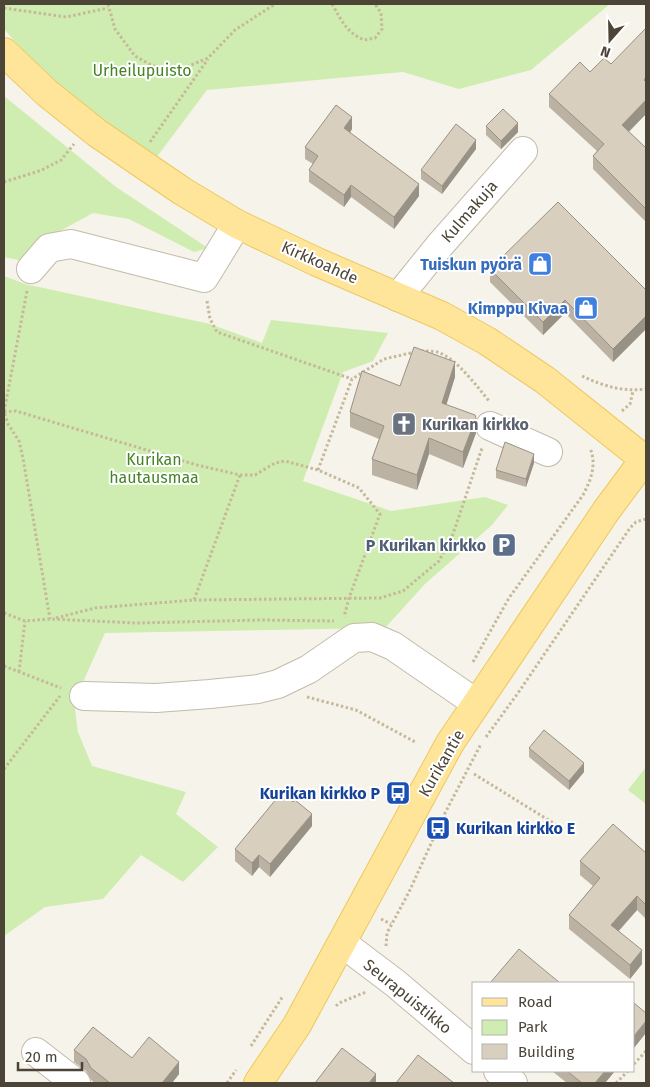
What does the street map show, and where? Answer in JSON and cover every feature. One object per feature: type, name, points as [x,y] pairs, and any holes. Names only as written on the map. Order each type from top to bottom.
[{"type":"main road","name":"Kirkkoahde","points":[[4,52],[47,93],[136,161],[237,224],[317,262],[442,316],[487,341],[545,380],[646,459]]},
{"type":"main road","name":"Kurikantie","points":[[258,1083],[297,1025],[450,743],[600,519],[646,459]]},
{"type":"street","name":"Kulmakuja","points":[[398,296],[523,150]]},
{"type":"street","points":[[31,268],[49,248],[71,244],[204,278],[237,224]]},
{"type":"street","points":[[490,426],[548,452]]},
{"type":"street","points":[[84,696],[156,698],[258,689],[278,684],[309,669],[354,638],[372,637],[393,646],[476,703]]},
{"type":"street","name":"Seurapuistikko","points":[[342,943],[395,983],[472,1048]]},
{"type":"street","points":[[36,1052],[76,1083]]},
{"type":"street","points":[[499,1072],[513,1083]]},
{"type":"path","points":[[136,161],[208,58],[235,30],[275,4]]},
{"type":"path","points":[[332,4],[351,34],[364,40],[375,38],[382,29],[381,13],[375,4]]},
{"type":"path","points":[[4,8],[66,17],[108,6],[115,29],[135,56],[153,66],[179,70],[208,58]]},
{"type":"path","points":[[4,182],[42,170],[61,160],[78,140]]},
{"type":"path","points":[[31,268],[4,412],[8,424],[19,441],[23,458],[50,619]]},
{"type":"path","points":[[204,278],[210,319],[217,332],[352,378]]},
{"type":"path","points":[[50,619],[95,608],[194,600],[380,598],[404,591],[439,561],[452,534],[496,408],[457,365],[435,352],[420,351],[384,359],[352,378],[318,470]]},
{"type":"path","points":[[633,391],[646,389]]},
{"type":"path","points":[[4,412],[16,411],[197,465],[240,475],[255,475],[276,463],[285,461],[318,470],[359,488],[380,514],[349,598],[343,622],[261,620],[137,623],[50,619],[25,621],[4,613]]},
{"type":"path","points":[[194,600],[240,475]]},
{"type":"path","name":"Kurikantie","points":[[333,1010],[339,1003],[368,991],[385,954],[387,933],[409,892],[445,813],[482,742],[518,693],[630,528],[636,522],[646,520]]},
{"type":"path","points":[[19,672],[25,621]]},
{"type":"path","points":[[4,666],[65,690],[4,769]]},
{"type":"path","points":[[305,697],[356,710],[417,743]]},
{"type":"path","points":[[474,774],[563,829]]},
{"type":"path","points":[[635,1063],[646,1051]]},
{"type":"path","points":[[616,1083],[627,1072]]},
{"type":"green space","name":"Urheilupuisto","points":[[4,4],[610,4],[531,70],[459,89],[403,72],[207,90],[156,158],[103,122],[34,63],[4,29]]},
{"type":"green space","points":[[4,96],[116,187],[208,248],[194,252],[129,219],[93,213],[40,242],[27,262],[4,257]]},
{"type":"green space","name":"Kurikan hautausmaa","points":[[4,276],[25,284],[210,324],[262,343],[271,320],[388,333],[373,361],[343,372],[303,481],[391,511],[485,497],[508,505],[492,525],[425,584],[385,628],[105,633],[74,702],[78,732],[92,766],[186,792],[176,814],[218,847],[183,882],[141,855],[103,899],[45,907],[4,936]]},
{"type":"green space","points":[[646,767],[646,804],[628,790]]},
{"type":"building","points":[[646,28],[646,77],[644,80],[646,82],[646,100],[622,125],[646,148],[646,209],[593,156],[604,144],[549,94],[580,62],[590,72],[604,58],[611,64]]},
{"type":"building","points":[[336,105],[352,117],[344,128],[419,184],[394,217],[351,185],[344,195],[309,170],[318,156],[305,147]]},
{"type":"building","points":[[503,109],[518,123],[501,141],[486,126]]},
{"type":"building","points":[[456,124],[476,140],[442,186],[421,170]]},
{"type":"building","points":[[558,202],[646,290],[646,316],[613,349],[565,300],[543,322],[490,269]]},
{"type":"building","name":"Kurikan kirkko","points":[[414,347],[455,362],[442,403],[475,415],[476,418],[463,452],[429,438],[417,475],[372,459],[384,426],[350,412],[362,371],[400,386]]},
{"type":"building","points":[[505,442],[534,454],[526,479],[496,470]]},
{"type":"building","points":[[544,730],[584,763],[569,781],[529,748]]},
{"type":"building","points":[[282,792],[293,802],[295,800],[312,814],[270,864],[259,855],[252,863],[235,849]]},
{"type":"building","points":[[613,824],[646,853],[646,905],[637,896],[611,925],[642,950],[630,965],[569,915],[600,878],[580,861]]},
{"type":"building","points":[[519,949],[559,982],[491,982]]},
{"type":"building","points":[[635,1004],[646,1013],[646,1021],[635,1035]]},
{"type":"building","points":[[93,1027],[132,1058],[149,1037],[179,1062],[162,1083],[110,1083],[91,1068],[86,1059],[74,1050]]},
{"type":"building","points":[[342,1048],[376,1074],[369,1083],[315,1083]]},
{"type":"building","points":[[418,1055],[454,1083],[396,1083]]},
{"type":"building","points":[[568,1072],[604,1072],[595,1083],[582,1083]]},
{"type":"place","name":"Tuiskun pyörä","points":[[540,264]]},
{"type":"place","name":"Kimppu Kivaa","points":[[586,308]]},
{"type":"place","name":"Kurikan kirkko","points":[[404,424]]},
{"type":"place","name":"P Kurikan kirkko","points":[[504,545]]},
{"type":"place","name":"Kurikan kirkko P","points":[[398,793]]},
{"type":"place","name":"Kurikan kirkko E","points":[[438,828]]}]
